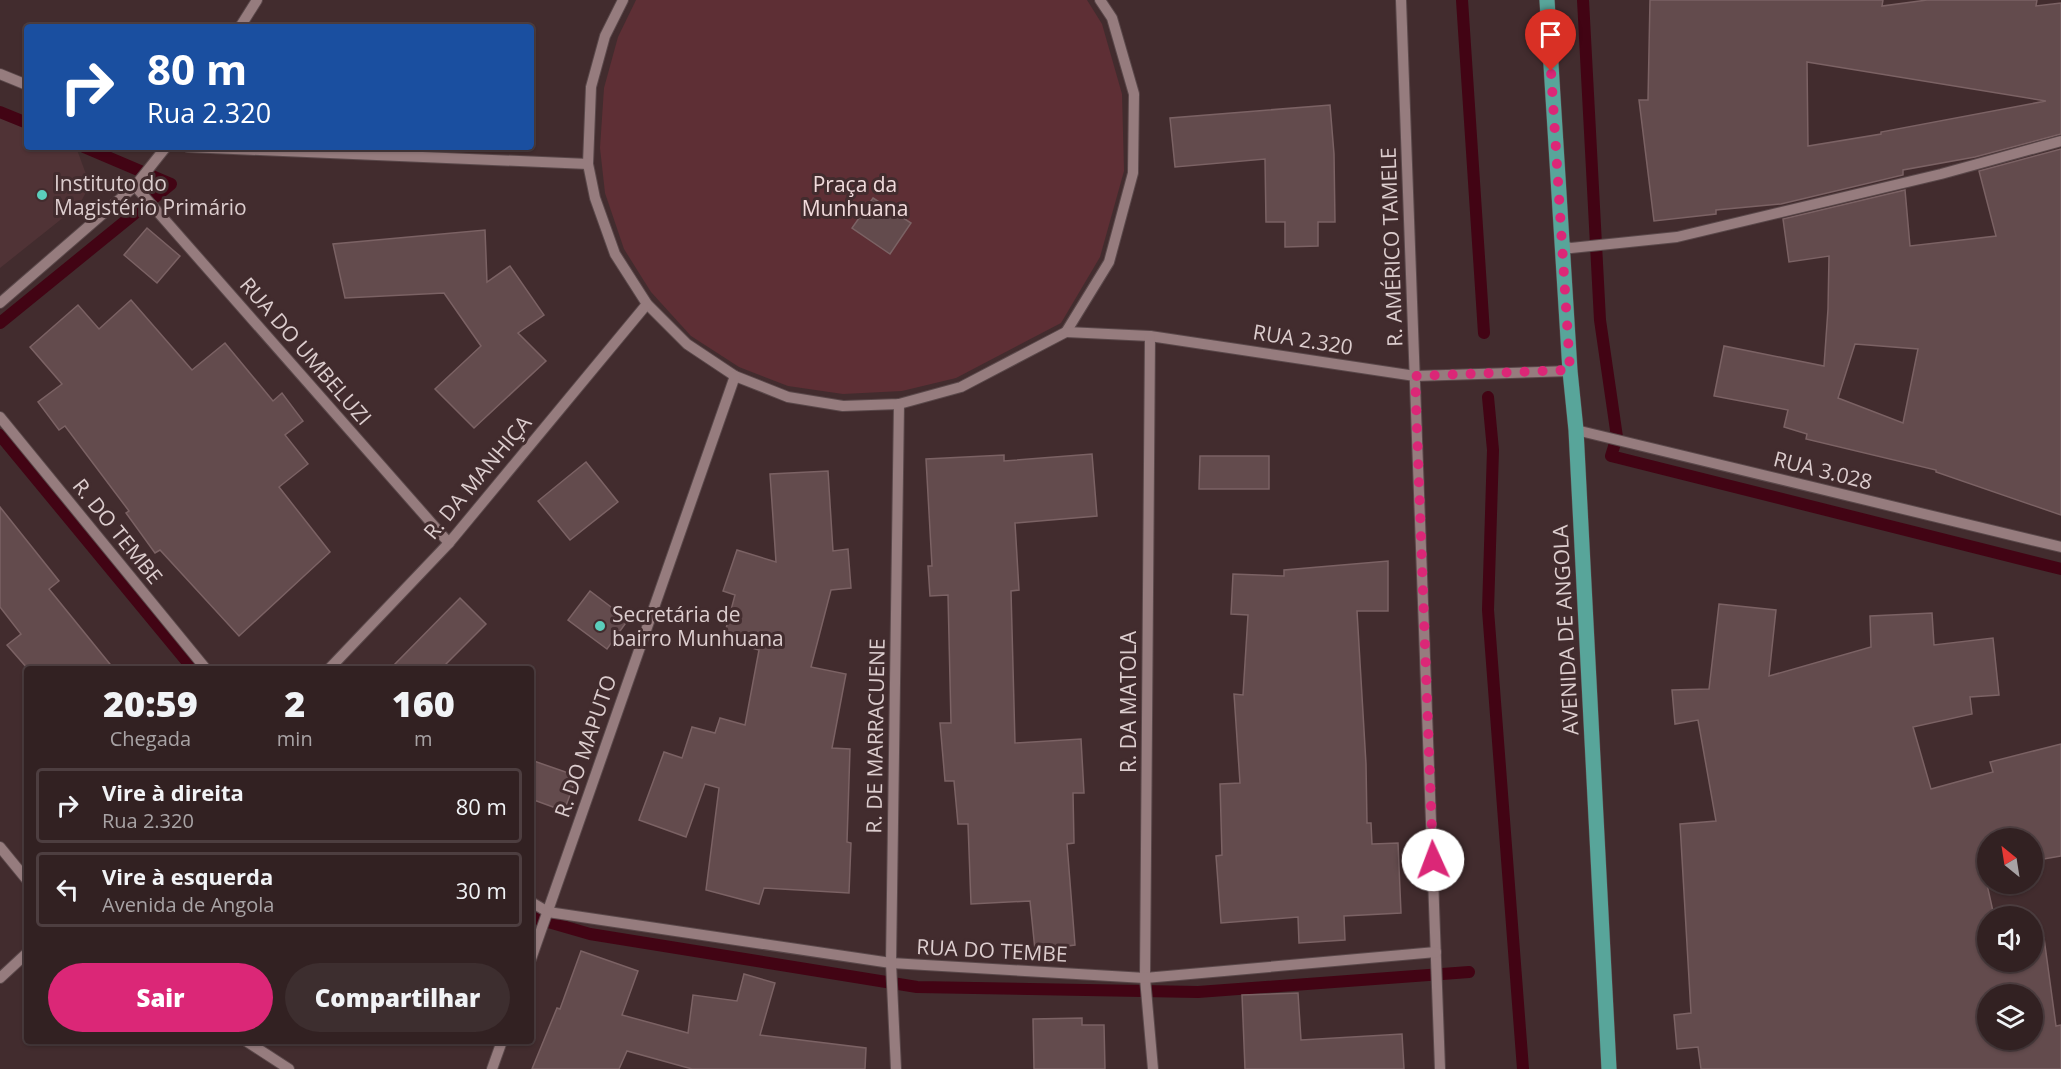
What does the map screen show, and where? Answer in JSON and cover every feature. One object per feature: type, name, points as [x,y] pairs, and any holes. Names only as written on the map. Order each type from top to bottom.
[{"type":"main road","name":"AVENIDA DE ANGOLA","points":[[1547,0],[1570,370],[1576,430],[1609,1069]]},
{"type":"street","points":[[242,24],[256,0]]},
{"type":"street","points":[[623,0],[605,36],[591,87],[588,164],[595,198],[615,254],[647,304],[687,344],[735,376],[788,397],[843,406],[899,404],[961,387],[1065,332],[1109,262],[1133,173],[1134,94],[1112,18],[1100,0]]},
{"type":"street","name":"R. AMÉRICO TAMELE","points":[[1401,0],[1440,1069]]},
{"type":"street","points":[[0,74],[24,85]]},
{"type":"street","points":[[1564,246],[1571,248],[1677,237],[1941,174],[2061,141]]},
{"type":"street","points":[[0,303],[135,186],[164,150]]},
{"type":"street","points":[[259,150],[588,164]]},
{"type":"street","name":"RUA DO UMBELUZI","points":[[135,186],[449,543]]},
{"type":"street","name":"R. DA MANHIÇA","points":[[332,666],[449,543],[647,304]]},
{"type":"street","name":"RUA 2.320","points":[[1065,332],[1150,336],[1415,376],[1570,370]]},
{"type":"street","name":"R. DA MATOLA","points":[[1150,336],[1145,978],[1153,1069]]},
{"type":"street","name":"R. DO MAPUTO","points":[[534,951],[735,376]]},
{"type":"street","name":"R. DE MARRACUENE","points":[[896,1069],[891,963],[899,404]]},
{"type":"street","name":"R. DO TEMBE","points":[[0,417],[204,666]]},
{"type":"street","name":"RUA 3.028","points":[[1576,430],[2061,548]]},
{"type":"street","points":[[0,847],[24,876]]},
{"type":"street","points":[[534,904],[548,912]]},
{"type":"street","name":"RUA DO TEMBE","points":[[548,912],[891,963],[1145,978],[1436,952]]},
{"type":"street","points":[[0,978],[24,956]]},
{"type":"street","points":[[251,1044],[289,1069]]},
{"type":"street","points":[[492,1069],[501,1044]]},
{"type":"shaded area","name":"Instituto do Magistério Primário","points":[[0,114],[24,124],[24,150],[77,150],[90,185],[79,205],[0,268]]},
{"type":"green space","name":"Praça da Munhuana","points":[[636,0],[1087,0],[1102,24],[1122,94],[1124,171],[1100,257],[1061,323],[956,378],[902,391],[843,394],[788,386],[739,367],[691,336],[651,292],[624,249],[605,193],[600,148],[604,88],[618,37]]},
{"type":"building","points":[[1650,0],[1883,0],[1882,6],[1927,0],[2037,0],[2036,6],[2061,3],[2061,134],[1975,157],[1903,170],[1903,175],[1781,204],[1716,210],[1716,214],[1654,221],[1639,100],[1648,100]],"holes":[[[1807,62],[2046,101],[1881,132],[1881,134],[1808,146]]]},
{"type":"building","points":[[1330,105],[1334,154],[1335,222],[1318,222],[1318,246],[1285,247],[1285,222],[1266,222],[1265,159],[1175,167],[1170,118]]},
{"type":"building","points":[[2061,149],[2061,515],[1936,472],[1936,470],[1806,439],[1807,434],[1784,427],[1788,410],[1714,396],[1724,346],[1824,366],[1829,256],[1789,262],[1783,219],[1905,190],[1910,246],[1996,236],[1979,171]],"holes":[[[1855,344],[1918,349],[1903,423],[1838,398]]]},
{"type":"building","points":[[873,198],[911,223],[890,254],[852,228]]},
{"type":"building","points":[[147,228],[180,256],[157,283],[124,255]]},
{"type":"building","points":[[485,230],[487,282],[510,266],[544,315],[518,333],[546,361],[474,428],[435,389],[481,346],[444,293],[345,298],[333,244]]},
{"type":"building","points":[[131,300],[192,370],[225,343],[273,401],[282,393],[303,421],[285,435],[308,464],[279,487],[330,552],[239,636],[160,550],[155,553],[126,513],[129,511],[65,426],[59,430],[38,402],[62,384],[30,347],[78,305],[99,329]]},
{"type":"building","points":[[1092,454],[1097,516],[1015,523],[1019,590],[1011,591],[1015,743],[1081,739],[1084,793],[1073,793],[1074,843],[1067,844],[1075,945],[1035,950],[1030,901],[971,904],[968,824],[958,824],[954,781],[945,781],[940,723],[951,723],[948,595],[930,596],[928,566],[932,566],[926,459],[1004,455],[1004,461]]},
{"type":"building","points":[[1200,456],[1269,456],[1269,489],[1199,489]]},
{"type":"building","points":[[586,462],[618,502],[570,540],[538,501]]},
{"type":"building","points":[[828,471],[833,551],[848,549],[851,588],[831,590],[811,667],[846,674],[832,748],[850,749],[847,842],[851,843],[849,893],[764,888],[759,904],[706,890],[719,788],[705,784],[686,837],[639,820],[664,752],[682,758],[692,727],[715,733],[720,718],[745,725],[759,650],[723,640],[735,595],[723,591],[737,550],[776,562],[770,474]]},
{"type":"building","points":[[0,507],[59,581],[49,589],[112,666],[25,666],[7,645],[21,634],[0,607]]},
{"type":"building","points":[[1388,561],[1388,611],[1357,611],[1367,823],[1371,823],[1372,844],[1398,843],[1401,913],[1344,916],[1345,940],[1299,943],[1298,917],[1221,923],[1216,856],[1222,855],[1220,784],[1240,783],[1234,694],[1243,695],[1248,615],[1231,614],[1233,574],[1284,576],[1284,570]]},
{"type":"building","name":"Secretária de bairro Munhuana","points":[[590,591],[628,620],[607,649],[568,620]]},
{"type":"building","points":[[460,598],[486,624],[444,666],[393,666]]},
{"type":"building","points":[[1719,604],[1776,610],[1769,676],[1871,647],[1870,616],[1932,613],[1934,645],[1993,638],[1999,695],[1970,697],[1972,714],[1913,727],[1931,789],[1993,772],[1990,762],[2061,744],[2061,856],[2043,859],[2043,828],[1977,828],[1977,894],[1989,894],[1992,906],[1977,906],[1977,972],[2043,972],[2044,938],[2056,1026],[2061,1025],[2061,1069],[1701,1069],[1698,1047],[1677,1049],[1674,1015],[1691,1013],[1680,824],[1716,821],[1698,720],[1675,724],[1672,690],[1709,689]]},
{"type":"building","points":[[534,761],[577,776],[564,811],[534,800]]},
{"type":"building","points":[[581,951],[638,971],[622,1015],[688,1033],[693,995],[737,1001],[744,974],[775,983],[760,1035],[866,1048],[865,1069],[692,1069],[627,1051],[619,1069],[532,1069],[557,1008],[560,1009]]},
{"type":"building","points":[[1298,993],[1301,1040],[1402,1034],[1404,1069],[1245,1069],[1242,995]]},
{"type":"building","points":[[1082,1018],[1082,1025],[1104,1025],[1105,1069],[1034,1069],[1033,1019]]},
{"type":"waterway","points":[[1462,0],[1484,333]]},
{"type":"waterway","points":[[1583,0],[1600,320],[1617,437],[1611,456],[2061,569]]},
{"type":"waterway","points":[[0,112],[24,122]]},
{"type":"waterway","points":[[0,323],[171,184],[91,150]]},
{"type":"waterway","points":[[1488,397],[1493,450],[1488,610],[1523,1069]]},
{"type":"waterway","points":[[0,435],[191,666]]},
{"type":"waterway","points":[[534,918],[590,934],[917,987],[1198,992],[1469,972]]},
{"type":"place","name":"Instituto do Magistério Primário","points":[[42,195]]},
{"type":"place","name":"Secretária de bairro Munhuana","points":[[600,626]]},
{"type":"route","points":[[1433,860],[1415,376],[1570,370],[1564,246],[1551,71]]}]
